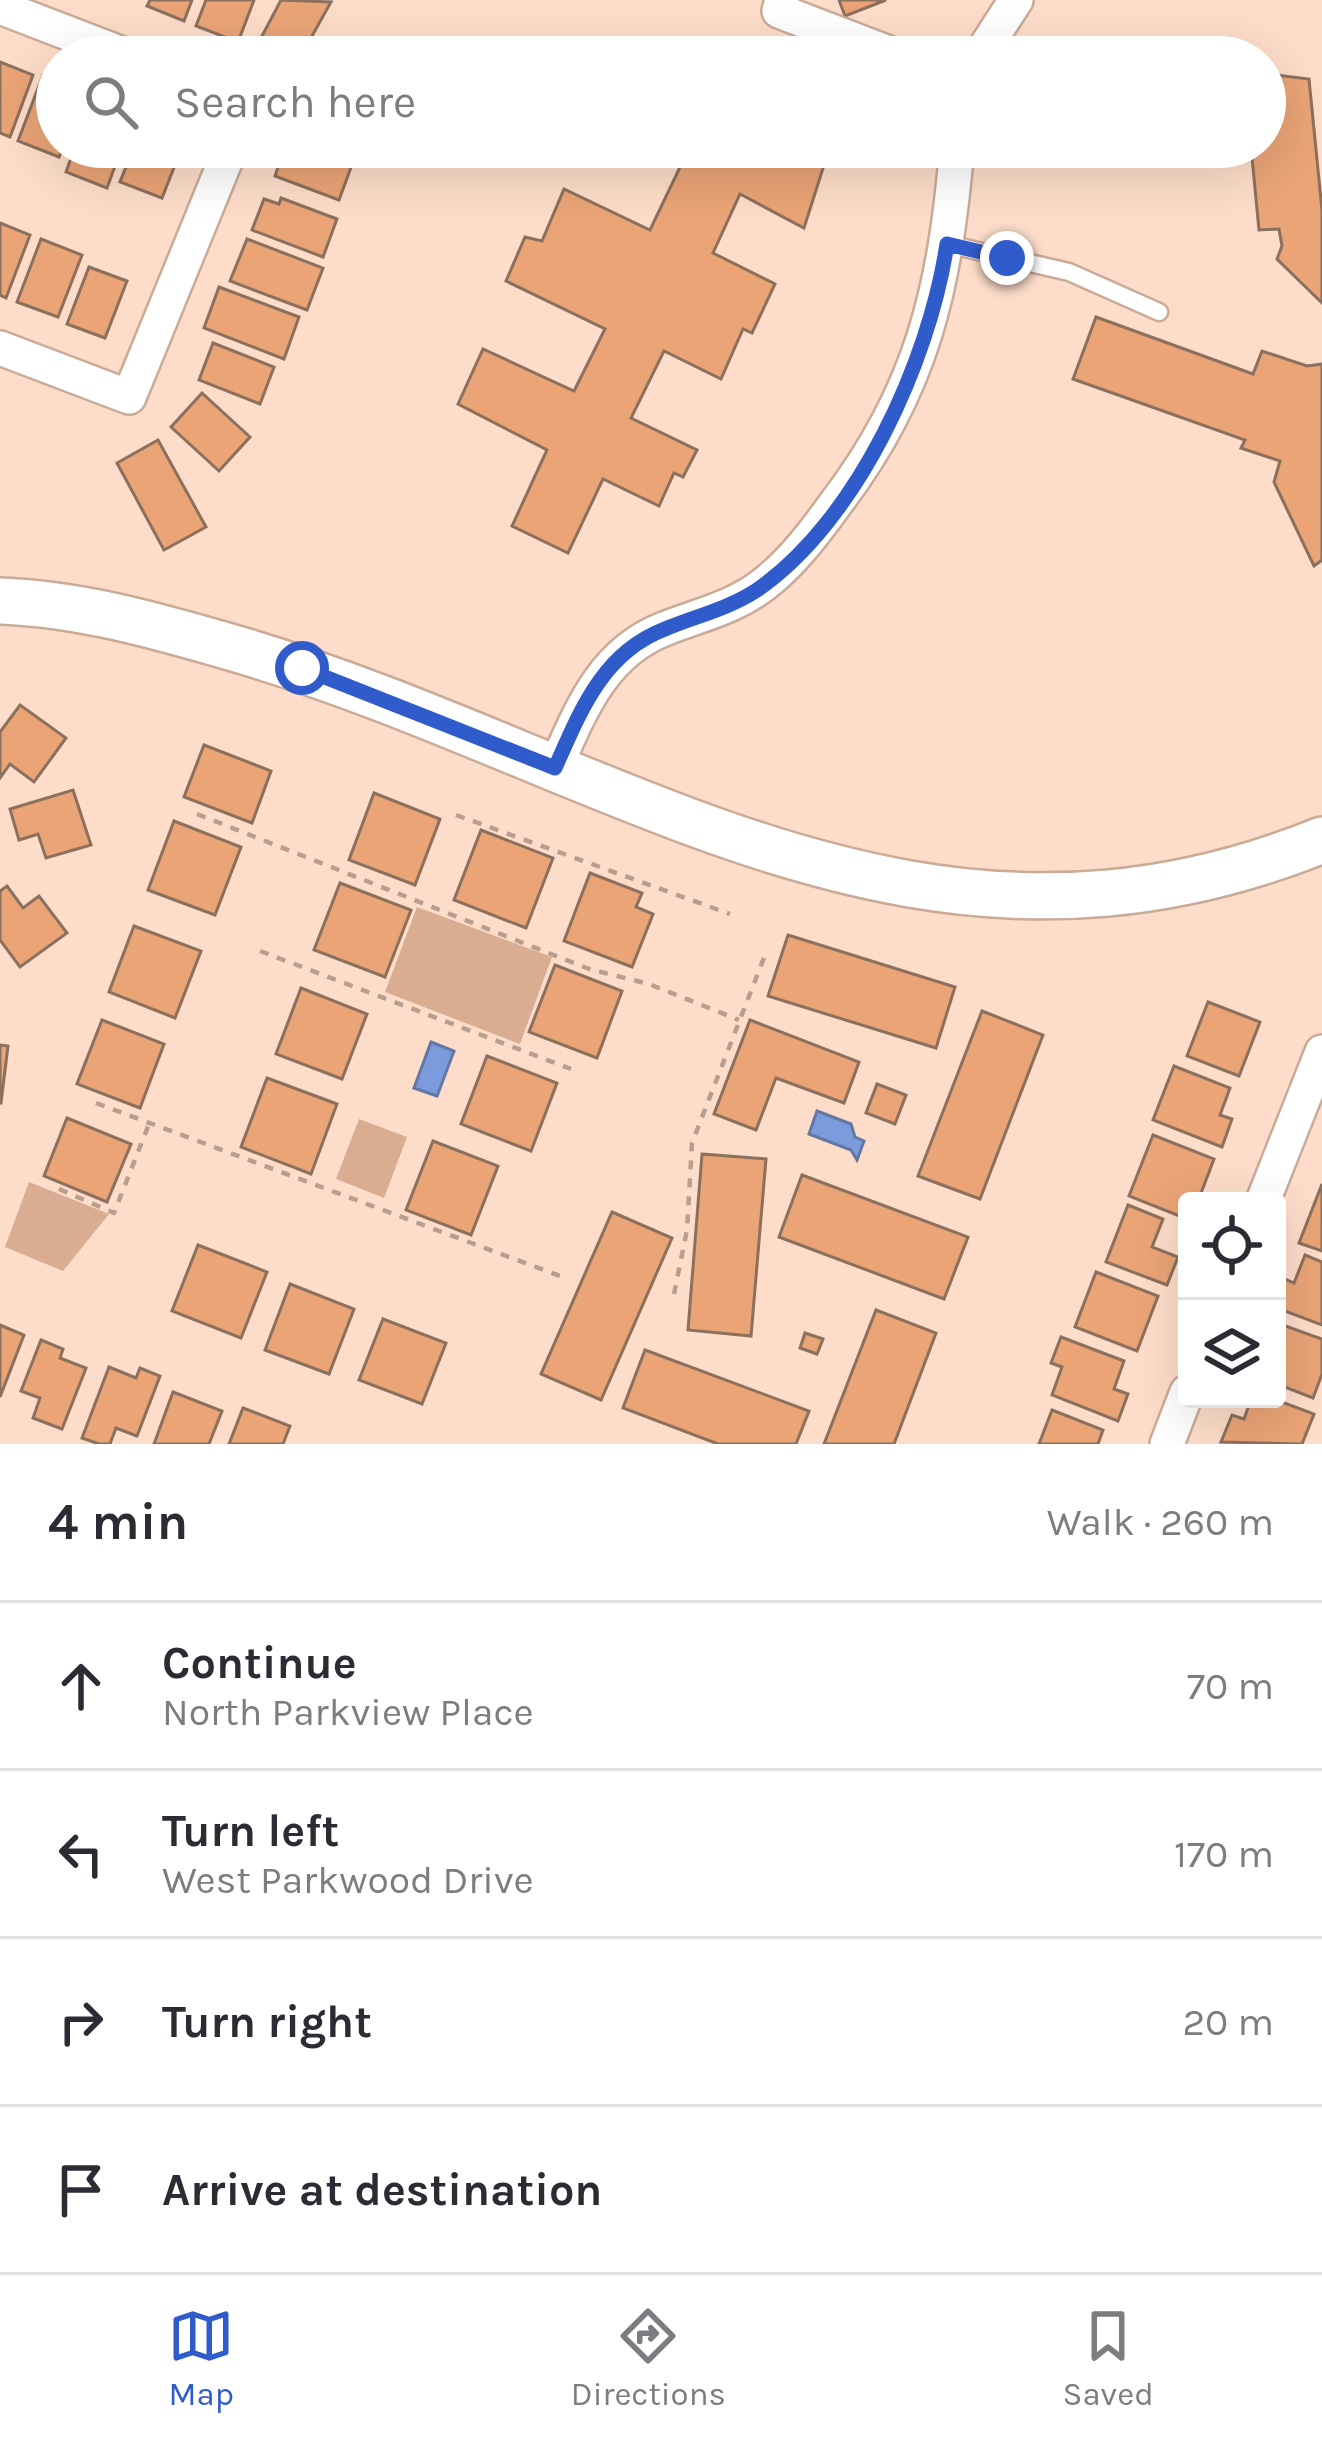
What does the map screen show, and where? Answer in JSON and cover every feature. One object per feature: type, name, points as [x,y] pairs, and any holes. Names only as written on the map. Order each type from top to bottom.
[{"type":"street","points":[[782,0],[779,10],[845,36]]},
{"type":"street","points":[[993,36],[1016,0]]},
{"type":"street","points":[[0,7],[75,36]]},
{"type":"street","points":[[0,348],[129,397],[222,168]]},
{"type":"street","points":[[555,768],[583,705],[623,653],[764,585],[846,491],[910,382],[932,319],[947,244],[955,168]]},
{"type":"street","points":[[0,601],[87,609],[302,668],[821,867],[992,897],[1083,896],[1233,871],[1322,840]]},
{"type":"street","points":[[1267,1192],[1322,1052]]},
{"type":"street","points":[[1166,1444],[1181,1408]]},
{"type":"lane","points":[[947,244],[1069,272],[1159,312]]},
{"type":"path","points":[[197,814],[589,969],[649,984],[740,1020]]},
{"type":"path","points":[[456,815],[730,914]]},
{"type":"path","points":[[674,1294],[687,1230],[692,1142],[767,950]]},
{"type":"path","points":[[260,951],[571,1069]]},
{"type":"path","points":[[96,1103],[568,1280]]},
{"type":"path","points":[[59,1190],[114,1213],[149,1124]]},
{"type":"shaded area","points":[[417,907],[552,957],[520,1044],[385,992]]},
{"type":"shaded area","points":[[359,1119],[407,1137],[384,1198],[336,1179]]},
{"type":"shaded area","points":[[29,1182],[109,1214],[63,1271],[5,1247]]},
{"type":"water","points":[[431,1042],[454,1051],[437,1096],[414,1088]]},
{"type":"water","points":[[817,1111],[851,1124],[855,1137],[864,1141],[857,1160],[851,1150],[809,1134]]},
{"type":"building","points":[[150,0],[192,0],[184,21],[147,6]]},
{"type":"building","points":[[206,0],[254,0],[240,36],[222,36],[196,26]]},
{"type":"building","points":[[281,0],[331,2],[312,36],[262,36]]},
{"type":"building","points":[[839,0],[886,0],[845,16]]},
{"type":"building","points":[[0,62],[33,75],[10,137],[0,133]]},
{"type":"building","points":[[1286,76],[1309,79],[1322,210],[1322,303],[1277,259],[1282,246],[1279,229],[1259,230],[1253,168],[1286,168]]},
{"type":"building","points":[[36,93],[36,148],[18,141]]},
{"type":"building","points":[[67,168],[114,168],[107,188],[66,172]]},
{"type":"building","points":[[126,168],[174,168],[162,198],[120,182]]},
{"type":"building","points":[[278,168],[351,168],[339,200],[275,176]]},
{"type":"building","points":[[680,168],[823,168],[804,228],[740,194],[713,253],[775,284],[752,333],[743,329],[721,379],[664,351],[631,418],[697,450],[683,477],[674,473],[659,506],[603,479],[568,553],[512,526],[547,450],[458,404],[483,349],[574,391],[605,329],[506,281],[525,237],[542,241],[564,189],[650,230]]},
{"type":"building","points":[[281,198],[337,219],[323,257],[252,230],[264,199],[279,204]]},
{"type":"building","points":[[0,223],[30,235],[6,298],[0,295]]},
{"type":"building","points":[[41,239],[82,255],[58,317],[17,302]]},
{"type":"building","points":[[247,239],[323,268],[307,310],[230,281]]},
{"type":"building","points":[[89,267],[127,281],[105,338],[67,324]]},
{"type":"building","points":[[219,287],[299,317],[284,359],[204,328]]},
{"type":"building","points":[[1096,317],[1253,374],[1262,351],[1307,366],[1322,364],[1322,560],[1314,566],[1274,482],[1280,461],[1241,448],[1245,440],[1073,379]]},
{"type":"building","points":[[213,343],[274,367],[260,404],[199,380]]},
{"type":"building","points":[[202,393],[250,437],[219,471],[171,427]]},
{"type":"building","points":[[158,440],[206,527],[164,550],[117,463]]},
{"type":"building","points":[[20,705],[66,738],[34,782],[10,764],[0,778],[0,732]]},
{"type":"building","points":[[204,745],[271,771],[252,823],[184,797]]},
{"type":"building","points":[[73,790],[91,845],[46,858],[38,834],[19,840],[10,809]]},
{"type":"building","points":[[374,793],[440,819],[415,885],[349,860]]},
{"type":"building","points":[[174,821],[241,847],[215,915],[148,890]]},
{"type":"building","points":[[481,830],[553,858],[526,928],[454,900]]},
{"type":"building","points":[[590,873],[642,893],[636,907],[653,914],[632,967],[564,941]]},
{"type":"building","points":[[340,883],[411,910],[385,977],[314,950]]},
{"type":"building","points":[[7,886],[23,908],[39,896],[67,933],[20,967],[0,940],[0,891]]},
{"type":"building","points":[[134,926],[201,951],[175,1018],[109,992]]},
{"type":"building","points":[[788,935],[955,987],[936,1048],[768,996]]},
{"type":"building","points":[[555,965],[622,991],[597,1058],[529,1032]]},
{"type":"building","points":[[301,988],[367,1014],[342,1079],[276,1054]]},
{"type":"building","points":[[1208,1002],[1260,1022],[1239,1076],[1187,1056]]},
{"type":"building","points":[[982,1011],[1043,1035],[980,1199],[918,1176]]},
{"type":"building","points":[[102,1020],[164,1044],[140,1108],[77,1084]]},
{"type":"building","points":[[750,1020],[859,1062],[844,1103],[776,1078],[756,1130],[714,1114]]},
{"type":"building","points":[[0,1045],[8,1046],[1,1103],[0,1103]]},
{"type":"building","points":[[487,1056],[557,1083],[531,1151],[461,1124]]},
{"type":"building","points":[[1174,1066],[1230,1088],[1220,1115],[1232,1119],[1222,1147],[1153,1120]]},
{"type":"building","points":[[267,1078],[337,1104],[311,1174],[241,1147]]},
{"type":"building","points":[[877,1084],[906,1095],[895,1124],[866,1113]]},
{"type":"building","points":[[67,1118],[131,1144],[107,1202],[44,1176]]},
{"type":"building","points":[[1153,1135],[1214,1159],[1201,1192],[1178,1192],[1178,1215],[1129,1196]]},
{"type":"building","points":[[433,1141],[498,1166],[471,1235],[406,1210]]},
{"type":"building","points":[[702,1154],[766,1159],[751,1336],[688,1330]]},
{"type":"building","points":[[802,1175],[968,1237],[944,1299],[779,1237]]},
{"type":"building","points":[[1322,1184],[1322,1251],[1299,1243]]},
{"type":"building","points":[[1128,1205],[1163,1219],[1152,1247],[1178,1257],[1167,1285],[1106,1262]]},
{"type":"building","points":[[612,1212],[672,1238],[601,1400],[541,1374]]},
{"type":"building","points":[[198,1245],[267,1272],[241,1338],[172,1311]]},
{"type":"building","points":[[1305,1255],[1322,1262],[1322,1325],[1286,1311],[1286,1279],[1294,1283]]},
{"type":"building","points":[[1096,1272],[1158,1296],[1137,1351],[1075,1327]]},
{"type":"building","points":[[290,1284],[354,1309],[329,1374],[265,1350]]},
{"type":"building","points":[[876,1310],[936,1333],[894,1444],[824,1444]]},
{"type":"building","points":[[383,1319],[446,1343],[422,1404],[359,1380]]},
{"type":"building","points":[[0,1325],[24,1335],[0,1397]]},
{"type":"building","points":[[1286,1326],[1322,1339],[1322,1374],[1313,1398],[1286,1388]]},
{"type":"building","points":[[805,1333],[823,1339],[817,1354],[800,1348]]},
{"type":"building","points":[[1061,1337],[1124,1361],[1114,1389],[1128,1394],[1118,1421],[1052,1395],[1062,1367],[1051,1363]]},
{"type":"building","points":[[41,1340],[63,1349],[60,1358],[86,1368],[62,1429],[33,1418],[40,1398],[21,1391]]},
{"type":"building","points":[[645,1350],[809,1411],[796,1444],[718,1444],[623,1408]]},
{"type":"building","points":[[109,1367],[136,1378],[140,1368],[160,1376],[137,1436],[116,1428],[110,1444],[99,1444],[82,1438]]},
{"type":"building","points":[[173,1392],[222,1411],[209,1444],[154,1444]]},
{"type":"building","points":[[1286,1404],[1314,1414],[1302,1444],[1221,1442],[1232,1415],[1244,1419],[1248,1408],[1286,1408]]},
{"type":"building","points":[[243,1408],[290,1426],[283,1444],[229,1444]]},
{"type":"building","points":[[1052,1410],[1103,1430],[1098,1444],[1039,1444]]},
{"type":"route","points":[[302,668],[555,768],[594,686],[623,653],[664,629],[728,607],[764,585],[816,531],[846,491],[910,382],[929,332],[947,244],[1007,258]]}]
